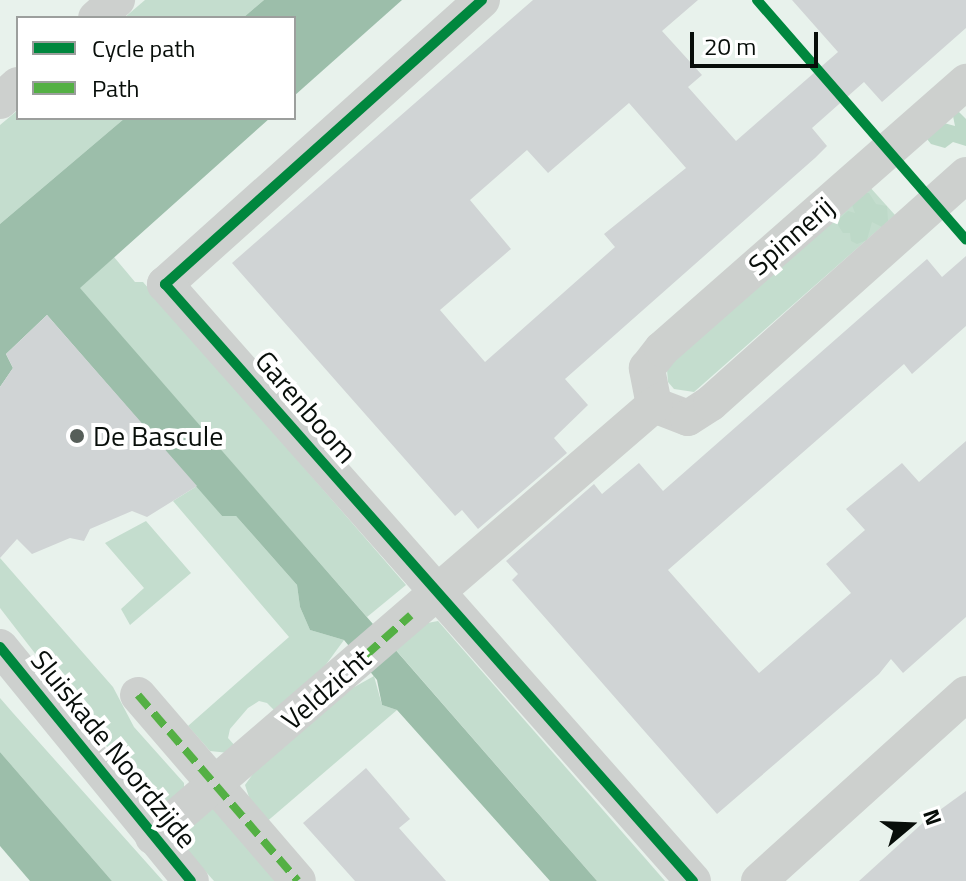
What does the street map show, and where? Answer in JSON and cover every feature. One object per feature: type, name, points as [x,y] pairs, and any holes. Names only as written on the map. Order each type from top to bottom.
[{"type":"street","name":"Garenboom","points":[[482,0],[165,284],[424,603],[693,881]]},
{"type":"street","name":"Spinnerij","points":[[654,405],[647,368],[662,349],[966,82]]},
{"type":"street","points":[[0,101],[16,87]]},
{"type":"street","points":[[424,603],[654,405],[688,418],[711,403],[966,175]]},
{"type":"street","name":"Veldzicht","points":[[153,837],[424,603]]},
{"type":"street","name":"Sluiskade Noordzijde","points":[[0,647],[191,881]]},
{"type":"street","points":[[759,881],[966,694]]},
{"type":"street","points":[[138,695],[298,881]]},
{"type":"shaded area","points":[[145,0],[264,0],[245,16],[126,16]]},
{"type":"shaded area","points":[[264,0],[402,0],[296,94],[296,16],[245,16]]},
{"type":"shaded area","points":[[958,111],[966,119],[966,146],[953,142],[945,148],[931,144],[927,139],[944,123],[955,126],[953,116]]},
{"type":"shaded area","points":[[16,112],[16,120],[123,120],[0,224],[0,125]]},
{"type":"shaded area","points":[[123,120],[268,120],[80,288],[597,881],[550,881],[397,710],[382,705],[377,680],[344,640],[310,630],[300,607],[297,585],[236,516],[222,516],[47,315],[6,354],[13,368],[0,387],[0,224]]},
{"type":"shaded area","points":[[868,185],[895,215],[694,392],[674,389],[668,382],[667,370],[671,359]]},
{"type":"shaded area","points":[[862,193],[869,193],[876,204],[887,206],[888,221],[882,227],[872,222],[867,240],[857,244],[851,241],[850,233],[843,233],[836,222],[848,211],[855,213],[852,205]]},
{"type":"shaded area","points":[[114,257],[135,282],[143,282],[406,585],[367,617],[79,288]]},
{"type":"shaded area","points":[[197,486],[222,516],[236,516],[297,585],[300,607],[310,630],[344,640],[322,670],[278,714],[267,703],[259,701],[248,708],[230,729],[228,738],[236,747],[229,753],[210,751],[188,726],[289,637],[173,501]]},
{"type":"shaded area","points":[[146,521],[191,573],[130,625],[121,609],[144,588],[105,543]]},
{"type":"shaded area","points":[[0,558],[113,687],[134,727],[184,783],[184,790],[167,806],[148,800],[0,608]]},
{"type":"shaded area","points":[[438,621],[665,881],[597,881],[395,649],[422,624]]},
{"type":"shaded area","points":[[374,676],[382,705],[397,710],[264,824],[252,806],[245,785],[255,771],[333,699]]},
{"type":"shaded area","points":[[0,698],[163,881],[112,881],[0,752]]},
{"type":"shaded area","points":[[0,752],[112,881],[30,881],[0,846]]},
{"type":"shaded area","points":[[212,797],[286,881],[214,881],[182,845],[179,834]]},
{"type":"building","points":[[533,0],[698,0],[662,31],[702,75],[688,87],[736,141],[838,52],[792,0],[966,0],[966,28],[882,102],[864,82],[812,128],[827,146],[815,158],[565,379],[588,405],[554,438],[567,453],[478,529],[462,510],[455,516],[232,263]],"holes":[[[629,103],[686,168],[604,234],[615,247],[485,362],[440,310],[511,249],[470,200],[527,150],[548,173]]]},
{"type":"building","points":[[966,256],[966,326],[912,374],[904,364],[668,570],[759,673],[851,593],[826,564],[865,530],[846,509],[902,463],[919,482],[966,441],[966,617],[903,673],[891,659],[879,674],[717,814],[512,580],[518,574],[506,561],[594,484],[602,494],[639,463],[663,491],[927,259],[942,277]]},
{"type":"building","name":"De Bascule","points":[[47,315],[197,486],[147,517],[132,511],[90,529],[84,541],[70,538],[32,554],[17,539],[0,558],[0,387],[13,368],[6,354]]},
{"type":"building","points":[[366,768],[410,819],[399,828],[446,881],[355,881],[303,823]]},
{"type":"building","points":[[966,791],[966,881],[859,881],[926,820]]},
{"type":"marked path","points":[[330,687],[411,615]]},
{"type":"marked path","points":[[138,695],[298,881]]},
{"type":"cycle path","points":[[482,0],[165,284],[693,881]]},
{"type":"cycle path","points":[[757,0],[966,240]]},
{"type":"cycle path","points":[[0,647],[191,881]]},
{"type":"place","name":"De Bascule","points":[[77,436]]}]
